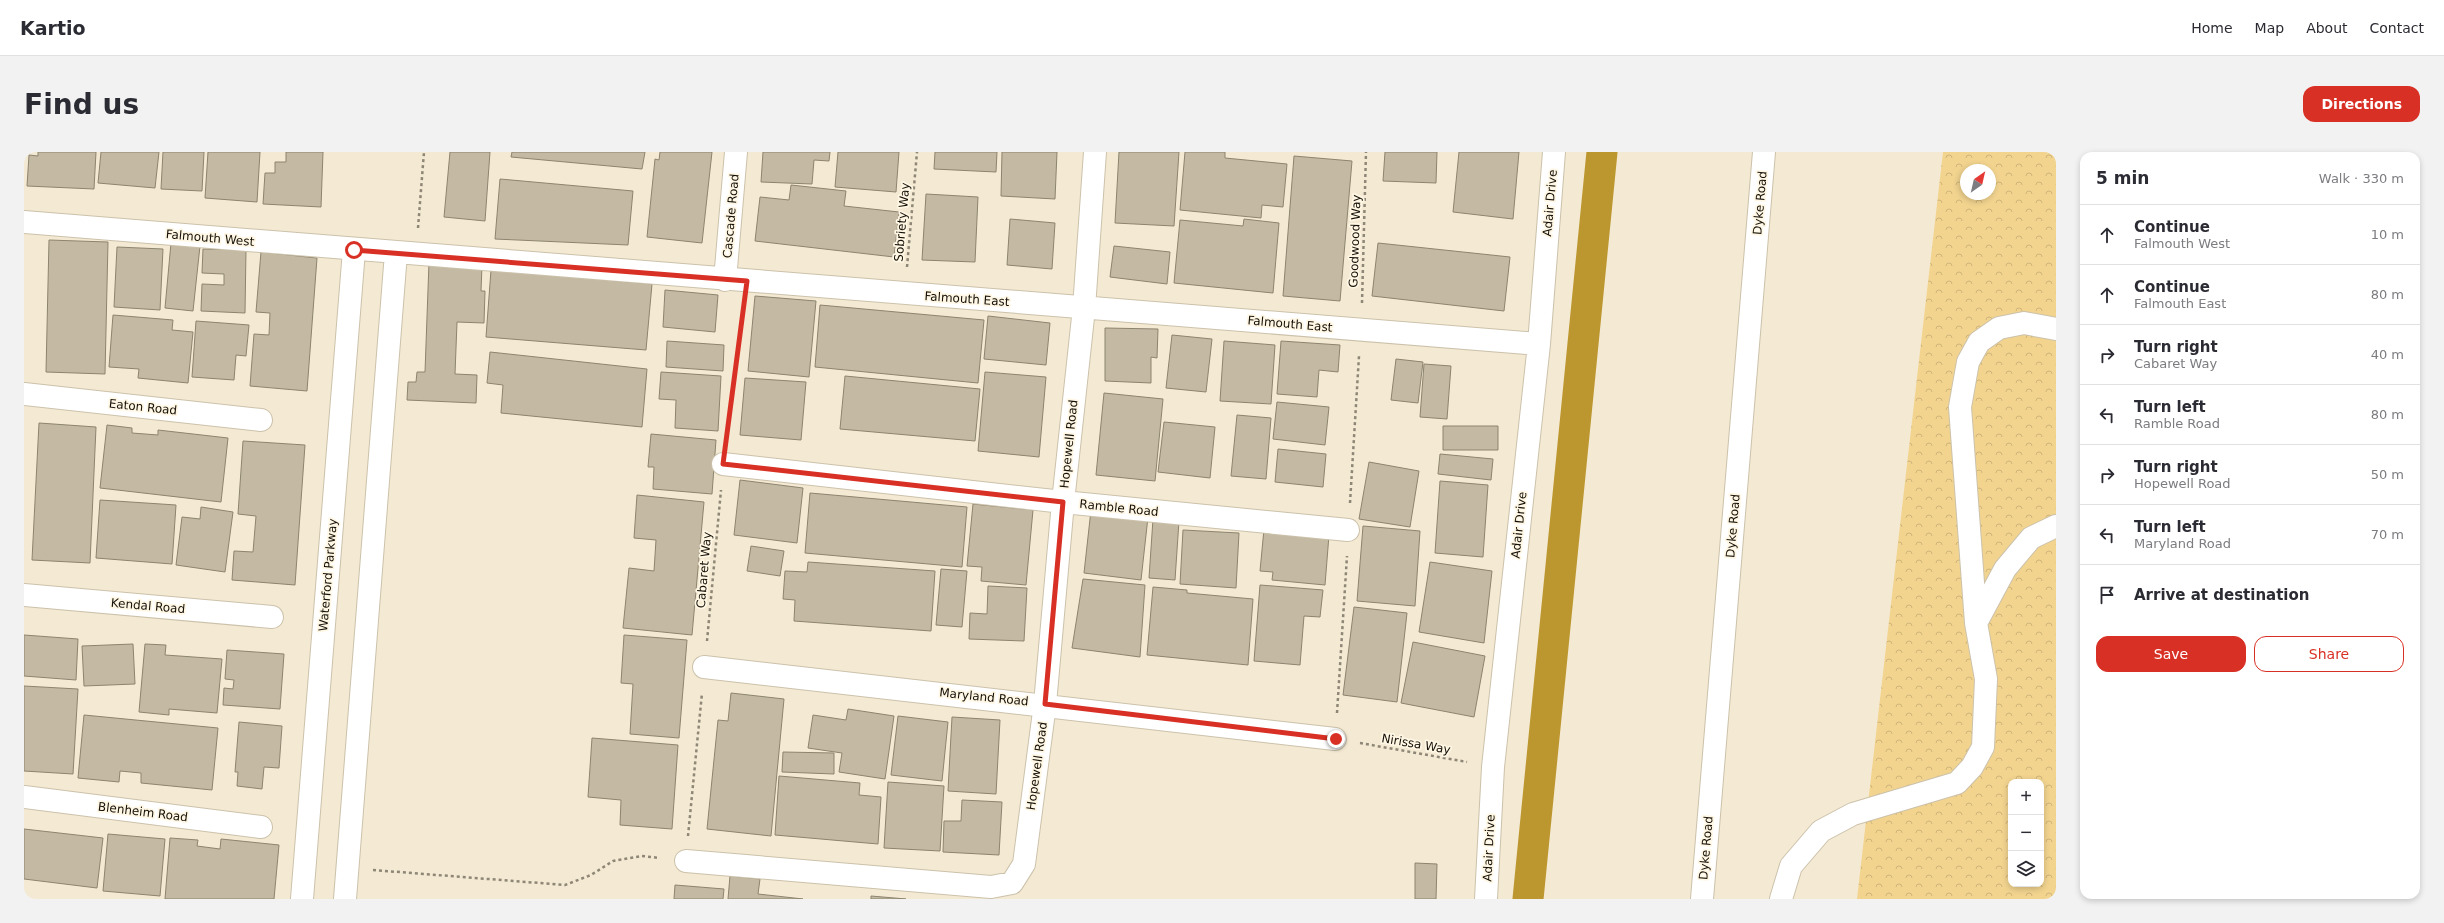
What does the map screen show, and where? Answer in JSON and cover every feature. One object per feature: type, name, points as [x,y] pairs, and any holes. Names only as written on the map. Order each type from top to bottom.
[{"type":"street","name":"Cascade Road","points":[[725,280],[736,152]]},
{"type":"street","name":"Hopewell Road","points":[[686,861],[991,887],[1012,883],[1024,864],[1045,704],[1063,502],[1084,308],[1095,152]]},
{"type":"street","name":"Adair Drive","points":[[1486,899],[1493,767],[1539,344],[1554,152]]},
{"type":"street","name":"Dyke Road","points":[[1702,899],[1764,152]]},
{"type":"street","name":"Falmouth West","points":[[24,222],[406,254]]},
{"type":"street","name":"Waterford Parkway","points":[[302,899],[354,250]]},
{"type":"street","name":"Falmouth East","points":[[406,254],[1539,344]]},
{"type":"street","points":[[345,899],[406,254]]},
{"type":"street","points":[[1780,899],[1791,866],[1821,831],[1853,814],[1957,783],[1972,767],[1983,747],[1986,679],[1976,623],[1960,407],[1968,362],[1979,342],[1999,328],[2024,323],[2056,329]]},
{"type":"street","name":"Eaton Road","points":[[24,394],[261,420]]},
{"type":"street","name":"Ramble Road","points":[[723,464],[1063,502],[1348,530]]},
{"type":"street","points":[[1976,623],[2005,569],[2031,538],[2056,526]]},
{"type":"street","name":"Kendal Road","points":[[24,595],[272,617]]},
{"type":"street","name":"Maryland Road","points":[[704,666],[1045,704],[1336,739]]},
{"type":"street","name":"Blenheim Road","points":[[24,797],[261,827]]},
{"type":"path","points":[[406,254],[424,152]]},
{"type":"path","name":"Sobriety Way","points":[[905,294],[917,152]]},
{"type":"path","name":"Goodwood Way","points":[[1361,330],[1366,152]]},
{"type":"path","name":"Cabaret Way","points":[[686,861],[723,464],[747,281]]},
{"type":"path","name":"Nirissa Way","points":[[1336,739],[1493,767]]},
{"type":"path","points":[[349,869],[565,885],[591,875],[613,861],[642,856],[686,861]]},
{"type":"green space","points":[[1943,152],[2056,152],[2056,899],[1857,899]]},
{"type":"building","points":[[38,152],[96,152],[94,189],[27,186],[29,155],[38,156]]},
{"type":"building","points":[[101,152],[159,152],[155,188],[98,183]]},
{"type":"building","points":[[163,152],[204,152],[202,191],[161,189]]},
{"type":"building","points":[[208,152],[260,152],[257,202],[205,198]]},
{"type":"building","points":[[286,152],[323,152],[321,207],[263,204],[265,173],[275,173],[275,162],[286,162]]},
{"type":"building","points":[[450,152],[490,152],[485,221],[444,217]]},
{"type":"building","points":[[512,152],[645,152],[642,169],[511,157]]},
{"type":"building","points":[[660,152],[712,152],[702,243],[647,237],[655,159],[659,160]]},
{"type":"building","points":[[763,152],[830,152],[829,161],[814,160],[812,184],[761,182]]},
{"type":"building","points":[[838,152],[899,152],[896,192],[835,187]]},
{"type":"building","points":[[935,152],[997,152],[996,172],[934,169]]},
{"type":"building","points":[[1002,152],[1057,152],[1055,199],[1001,196]]},
{"type":"building","points":[[1119,152],[1179,152],[1174,226],[1115,223]]},
{"type":"building","points":[[1185,152],[1225,152],[1225,158],[1287,164],[1283,207],[1262,205],[1261,218],[1180,210]]},
{"type":"building","points":[[1385,152],[1437,152],[1436,183],[1383,181]]},
{"type":"building","points":[[1459,152],[1519,152],[1513,219],[1453,212]]},
{"type":"building","points":[[1294,156],[1352,161],[1340,301],[1283,296]]},
{"type":"building","points":[[500,179],[633,191],[628,245],[495,239]]},
{"type":"building","points":[[791,185],[846,191],[844,206],[899,212],[894,257],[755,241],[760,197],[789,200]]},
{"type":"building","points":[[926,194],[978,197],[975,262],[922,260]]},
{"type":"building","points":[[1010,219],[1055,223],[1052,269],[1007,265]]},
{"type":"building","points":[[1244,219],[1279,223],[1273,293],[1174,283],[1180,220],[1243,226]]},
{"type":"building","points":[[49,240],[108,242],[105,374],[46,372]]},
{"type":"building","points":[[171,243],[200,246],[193,311],[165,308]]},
{"type":"building","points":[[1378,243],[1510,257],[1504,311],[1372,296]]},
{"type":"building","points":[[1114,246],[1170,252],[1167,284],[1110,277]]},
{"type":"building","points":[[117,247],[163,249],[160,310],[114,307]]},
{"type":"building","points":[[203,249],[246,250],[245,313],[201,311],[202,284],[224,285],[224,274],[202,273]]},
{"type":"building","points":[[261,252],[317,258],[307,391],[250,386],[254,334],[269,335],[270,313],[256,312]]},
{"type":"building","points":[[429,262],[482,265],[481,291],[485,291],[484,323],[457,322],[455,374],[477,375],[476,403],[407,400],[408,382],[416,382],[417,372],[425,372]]},
{"type":"building","points":[[491,270],[652,284],[646,350],[486,337]]},
{"type":"building","points":[[665,290],[718,295],[715,332],[663,327]]},
{"type":"building","points":[[755,296],[816,301],[809,377],[748,371]]},
{"type":"building","points":[[820,305],[984,320],[978,383],[815,367]]},
{"type":"building","points":[[113,315],[173,320],[172,330],[193,332],[188,383],[138,378],[139,369],[109,367]]},
{"type":"building","points":[[988,316],[1050,323],[1046,365],[984,359]]},
{"type":"building","points":[[196,321],[249,325],[246,356],[236,355],[234,380],[192,377]]},
{"type":"building","points":[[1105,328],[1158,329],[1157,358],[1151,357],[1151,383],[1105,381]]},
{"type":"building","points":[[1172,335],[1212,339],[1206,392],[1166,388]]},
{"type":"building","points":[[667,341],[724,345],[723,371],[666,367]]},
{"type":"building","points":[[1224,341],[1275,345],[1271,404],[1220,401]]},
{"type":"building","points":[[1281,341],[1340,345],[1338,372],[1319,370],[1317,397],[1277,394]]},
{"type":"building","points":[[490,352],[647,369],[642,427],[501,413],[503,385],[487,383]]},
{"type":"building","points":[[1396,359],[1423,362],[1418,403],[1391,400]]},
{"type":"building","points":[[1424,364],[1451,366],[1447,419],[1420,417]]},
{"type":"building","points":[[661,372],[721,376],[718,431],[675,428],[676,400],[659,399]]},
{"type":"building","points":[[985,372],[1046,377],[1039,457],[978,451]]},
{"type":"building","points":[[845,376],[980,389],[975,441],[840,429]]},
{"type":"building","points":[[745,378],[806,382],[801,440],[740,435]]},
{"type":"building","points":[[1104,393],[1163,399],[1155,481],[1096,475]]},
{"type":"building","points":[[1277,402],[1329,407],[1325,445],[1273,439]]},
{"type":"building","points":[[1237,415],[1271,418],[1266,479],[1231,476]]},
{"type":"building","points":[[1164,422],[1215,427],[1210,478],[1158,472]]},
{"type":"building","points":[[39,423],[96,427],[90,563],[32,560]]},
{"type":"building","points":[[107,425],[132,428],[132,433],[158,435],[158,430],[228,438],[221,502],[100,488]]},
{"type":"building","points":[[1443,426],[1498,426],[1498,450],[1443,450]]},
{"type":"building","points":[[651,434],[716,440],[712,494],[653,489],[654,467],[648,467]]},
{"type":"building","points":[[243,441],[305,445],[295,585],[232,580],[234,551],[253,552],[256,516],[238,514]]},
{"type":"building","points":[[1278,449],[1326,454],[1323,487],[1275,482]]},
{"type":"building","points":[[1440,454],[1493,459],[1491,480],[1438,474]]},
{"type":"building","points":[[1369,462],[1419,471],[1410,527],[1359,519]]},
{"type":"building","points":[[740,480],[803,488],[797,543],[734,535]]},
{"type":"building","points":[[1440,481],[1488,485],[1483,557],[1435,553]]},
{"type":"building","points":[[810,493],[967,507],[962,567],[805,553]]},
{"type":"building","points":[[637,495],[704,502],[692,635],[623,628],[629,568],[654,571],[656,540],[634,538]]},
{"type":"building","points":[[100,500],[176,505],[172,564],[96,558]]},
{"type":"building","points":[[973,504],[1033,510],[1026,585],[981,581],[982,567],[967,566]]},
{"type":"building","points":[[201,507],[233,512],[225,572],[176,565],[182,517],[200,519]]},
{"type":"building","points":[[1091,510],[1148,517],[1141,580],[1084,573]]},
{"type":"building","points":[[1153,519],[1179,521],[1175,580],[1149,578]]},
{"type":"building","points":[[1363,526],[1420,531],[1415,606],[1357,601]]},
{"type":"building","points":[[1264,529],[1329,535],[1325,585],[1272,580],[1273,572],[1260,571]]},
{"type":"building","points":[[1183,530],[1239,533],[1236,588],[1180,584]]},
{"type":"building","points":[[751,546],[784,551],[780,576],[747,571]]},
{"type":"building","points":[[808,562],[935,571],[931,631],[794,621],[795,600],[783,599],[785,571],[807,572]]},
{"type":"building","points":[[1430,562],[1492,571],[1484,643],[1419,632]]},
{"type":"building","points":[[941,569],[967,571],[962,627],[936,625]]},
{"type":"building","points":[[1083,579],[1145,585],[1140,657],[1072,648]]},
{"type":"building","points":[[1260,585],[1323,590],[1320,617],[1304,616],[1300,665],[1254,661]]},
{"type":"building","points":[[988,586],[1027,588],[1024,641],[969,639],[970,613],[987,614]]},
{"type":"building","points":[[1153,587],[1187,590],[1187,593],[1253,599],[1248,665],[1147,655]]},
{"type":"building","points":[[1354,607],[1407,613],[1397,702],[1343,695]]},
{"type":"building","points":[[24,635],[78,639],[76,680],[24,676]]},
{"type":"building","points":[[624,635],[687,640],[679,738],[630,734],[633,684],[621,683]]},
{"type":"building","points":[[1413,642],[1485,656],[1474,717],[1401,703]]},
{"type":"building","points":[[133,644],[135,684],[84,686],[82,646]]},
{"type":"building","points":[[145,644],[166,645],[165,655],[222,659],[217,713],[169,709],[169,715],[139,712]]},
{"type":"building","points":[[227,650],[284,654],[280,709],[223,705],[224,688],[233,689],[234,680],[225,679]]},
{"type":"building","points":[[24,686],[78,689],[73,774],[24,771]]},
{"type":"building","points":[[731,693],[784,699],[771,836],[707,829],[718,720],[728,721]]},
{"type":"building","points":[[848,709],[894,716],[885,779],[839,772],[842,753],[808,748],[813,715],[846,720]]},
{"type":"building","points":[[84,715],[218,728],[212,790],[141,783],[141,773],[120,771],[119,782],[78,778]]},
{"type":"building","points":[[898,716],[948,722],[942,781],[891,775]]},
{"type":"building","points":[[952,717],[1000,720],[996,794],[948,791]]},
{"type":"building","points":[[239,722],[282,726],[279,768],[264,767],[262,789],[237,786],[238,772],[235,772]]},
{"type":"building","points":[[592,738],[678,745],[672,829],[620,825],[621,800],[588,797]]},
{"type":"building","points":[[783,752],[834,753],[834,774],[782,772]]},
{"type":"building","points":[[779,776],[860,783],[859,795],[881,797],[878,844],[775,835]]},
{"type":"building","points":[[888,782],[944,786],[940,851],[884,848]]},
{"type":"building","points":[[962,800],[1002,802],[999,855],[943,852],[944,821],[961,821]]},
{"type":"building","points":[[24,829],[103,838],[97,888],[24,879]]},
{"type":"building","points":[[108,834],[165,839],[160,896],[103,891]]},
{"type":"building","points":[[170,838],[198,840],[197,846],[220,849],[221,839],[279,845],[274,899],[165,899]]},
{"type":"building","points":[[1415,863],[1437,864],[1436,899],[1415,899]]},
{"type":"building","points":[[730,876],[760,879],[758,894],[803,899],[728,899]]},
{"type":"building","points":[[675,885],[724,889],[723,899],[674,899]]},
{"type":"building","points":[[871,896],[906,899],[871,899]]},
{"type":"waterway","points":[[1528,899],[1602,152]]},
{"type":"route","points":[[354,250],[747,281],[723,464],[1063,502],[1045,704],[1336,739]]}]
